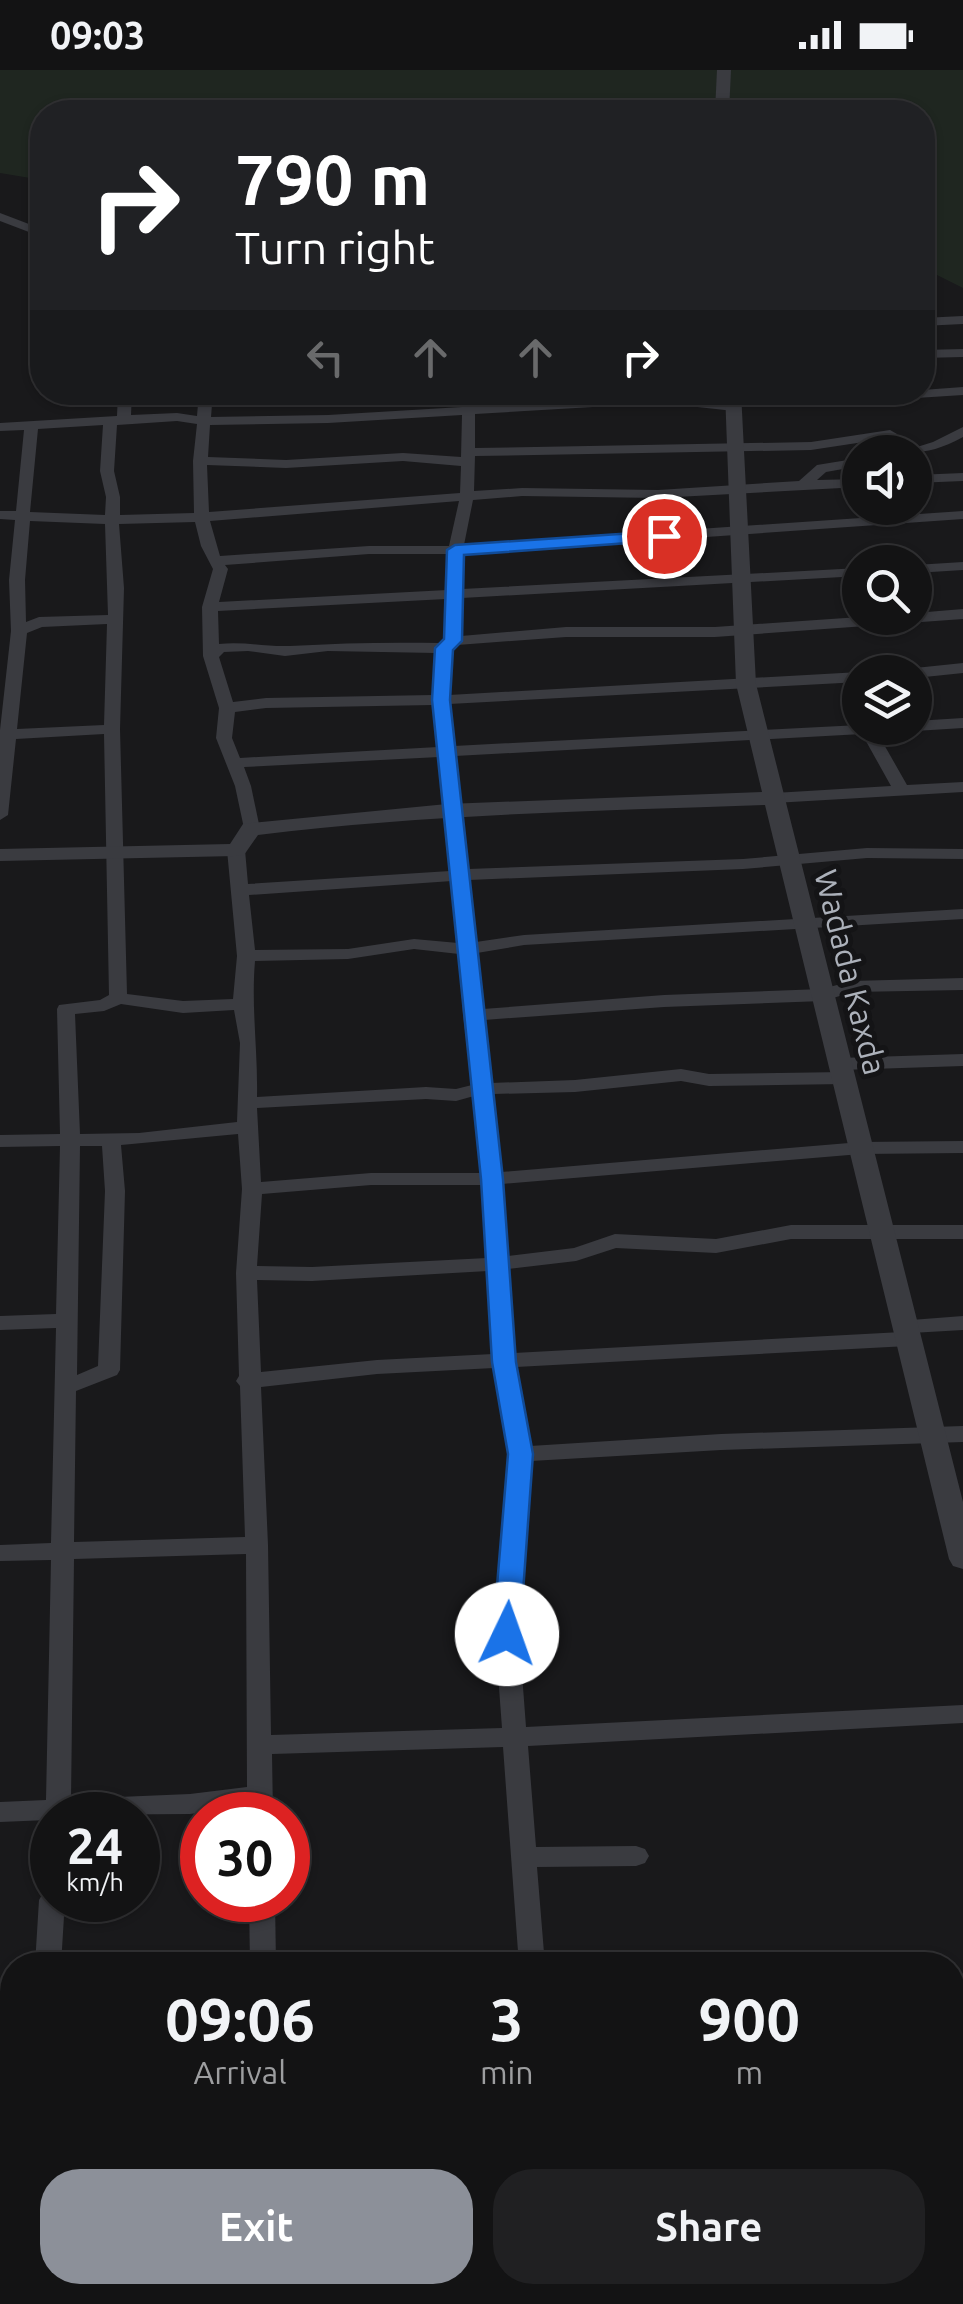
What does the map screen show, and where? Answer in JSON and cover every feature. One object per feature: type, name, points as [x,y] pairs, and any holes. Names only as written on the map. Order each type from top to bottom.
[{"type":"street","points":[[723,100],[724,70]]},
{"type":"street","points":[[0,217],[30,228]]},
{"type":"street","points":[[0,231],[30,231]]},
{"type":"street","points":[[935,321],[963,320]]},
{"type":"street","points":[[935,354],[963,353]]},
{"type":"street","points":[[935,393],[963,391]]},
{"type":"street","points":[[118,998],[112,729],[116,619],[113,520],[107,471],[121,405]]},
{"type":"street","points":[[0,855],[236,850],[244,845],[251,829],[243,786],[224,738],[227,708],[211,656],[210,607],[221,570],[208,552],[204,517],[200,460],[205,405]]},
{"type":"street","points":[[468,405],[467,497],[455,550],[455,594],[441,700],[492,1179],[494,1264],[504,1362],[520,1454],[507,1634],[531,1952]]},
{"type":"street","points":[[0,427],[117,419],[176,417],[204,422],[564,405]]},
{"type":"street","name":"Wadada Kaxda","points":[[734,405],[746,684],[963,1558]]},
{"type":"street","points":[[0,815],[5,735],[20,631],[17,580],[31,426]]},
{"type":"street","points":[[932,446],[963,431]]},
{"type":"street","points":[[200,460],[286,464],[736,445],[812,446],[890,434]]},
{"type":"street","points":[[803,484],[822,468],[842,465]]},
{"type":"street","points":[[932,478],[963,477]]},
{"type":"street","points":[[0,515],[113,520],[204,517],[522,492],[658,494],[738,486],[842,483]]},
{"type":"street","points":[[214,562],[963,516]]},
{"type":"street","points":[[932,567],[963,566]]},
{"type":"street","points":[[210,607],[842,573]]},
{"type":"street","points":[[211,656],[220,648],[248,646],[285,651],[328,646],[448,645],[566,632],[744,630],[963,614]]},
{"type":"street","points":[[20,631],[39,622],[116,619]]},
{"type":"street","points":[[932,671],[963,668]]},
{"type":"street","points":[[227,708],[266,703],[441,700],[842,679]]},
{"type":"street","points":[[932,725],[963,723]]},
{"type":"street","points":[[5,735],[112,729]]},
{"type":"street","points":[[234,763],[842,731]]},
{"type":"street","points":[[876,745],[902,791]]},
{"type":"street","points":[[251,829],[454,811],[963,787]]},
{"type":"street","points":[[236,850],[246,956],[242,1004],[250,1044],[246,1128],[252,1189],[246,1273],[247,1381],[257,1545],[260,1792]]},
{"type":"street","points":[[241,890],[867,853],[963,854]]},
{"type":"street","points":[[246,956],[348,954],[414,944],[466,949],[524,940],[963,914]]},
{"type":"street","points":[[472,1015],[702,998],[823,995],[852,986],[963,984]]},
{"type":"street","points":[[58,1792],[70,1137],[66,1009],[104,1005],[118,998],[183,1007],[242,1004]]},
{"type":"street","points":[[248,1103],[426,1093],[456,1095],[681,1075],[709,1080],[963,1060]]},
{"type":"street","points":[[0,1141],[139,1139],[246,1128]]},
{"type":"street","points":[[64,1388],[109,1370],[116,1192],[111,1138]]},
{"type":"street","points":[[252,1189],[371,1178],[492,1179],[861,1148],[963,1147]]},
{"type":"street","points":[[246,1273],[346,1273],[494,1264],[576,1254],[615,1241],[716,1246],[791,1232],[963,1232]]},
{"type":"street","points":[[0,1323],[66,1321]]},
{"type":"street","points":[[247,1381],[377,1367],[504,1362],[907,1333],[963,1323]]},
{"type":"street","points":[[520,1454],[963,1434]]},
{"type":"street","points":[[0,1554],[257,1545]]},
{"type":"street","points":[[259,1745],[516,1737],[963,1714]]},
{"type":"street","points":[[0,1812],[30,1812]]},
{"type":"street","points":[[526,1858],[636,1856]]},
{"type":"street","points":[[49,1952],[51,1922]]},
{"type":"street","points":[[262,1922],[263,1952]]},
{"type":"shaded area","points":[[0,70],[963,70],[963,288],[935,274],[935,100],[30,100],[30,178],[0,173]]},
{"type":"route","points":[[507,1634],[520,1454],[504,1362],[494,1264],[492,1179],[474,1044],[441,700],[444,648],[453,641],[455,550],[664,536]]}]
